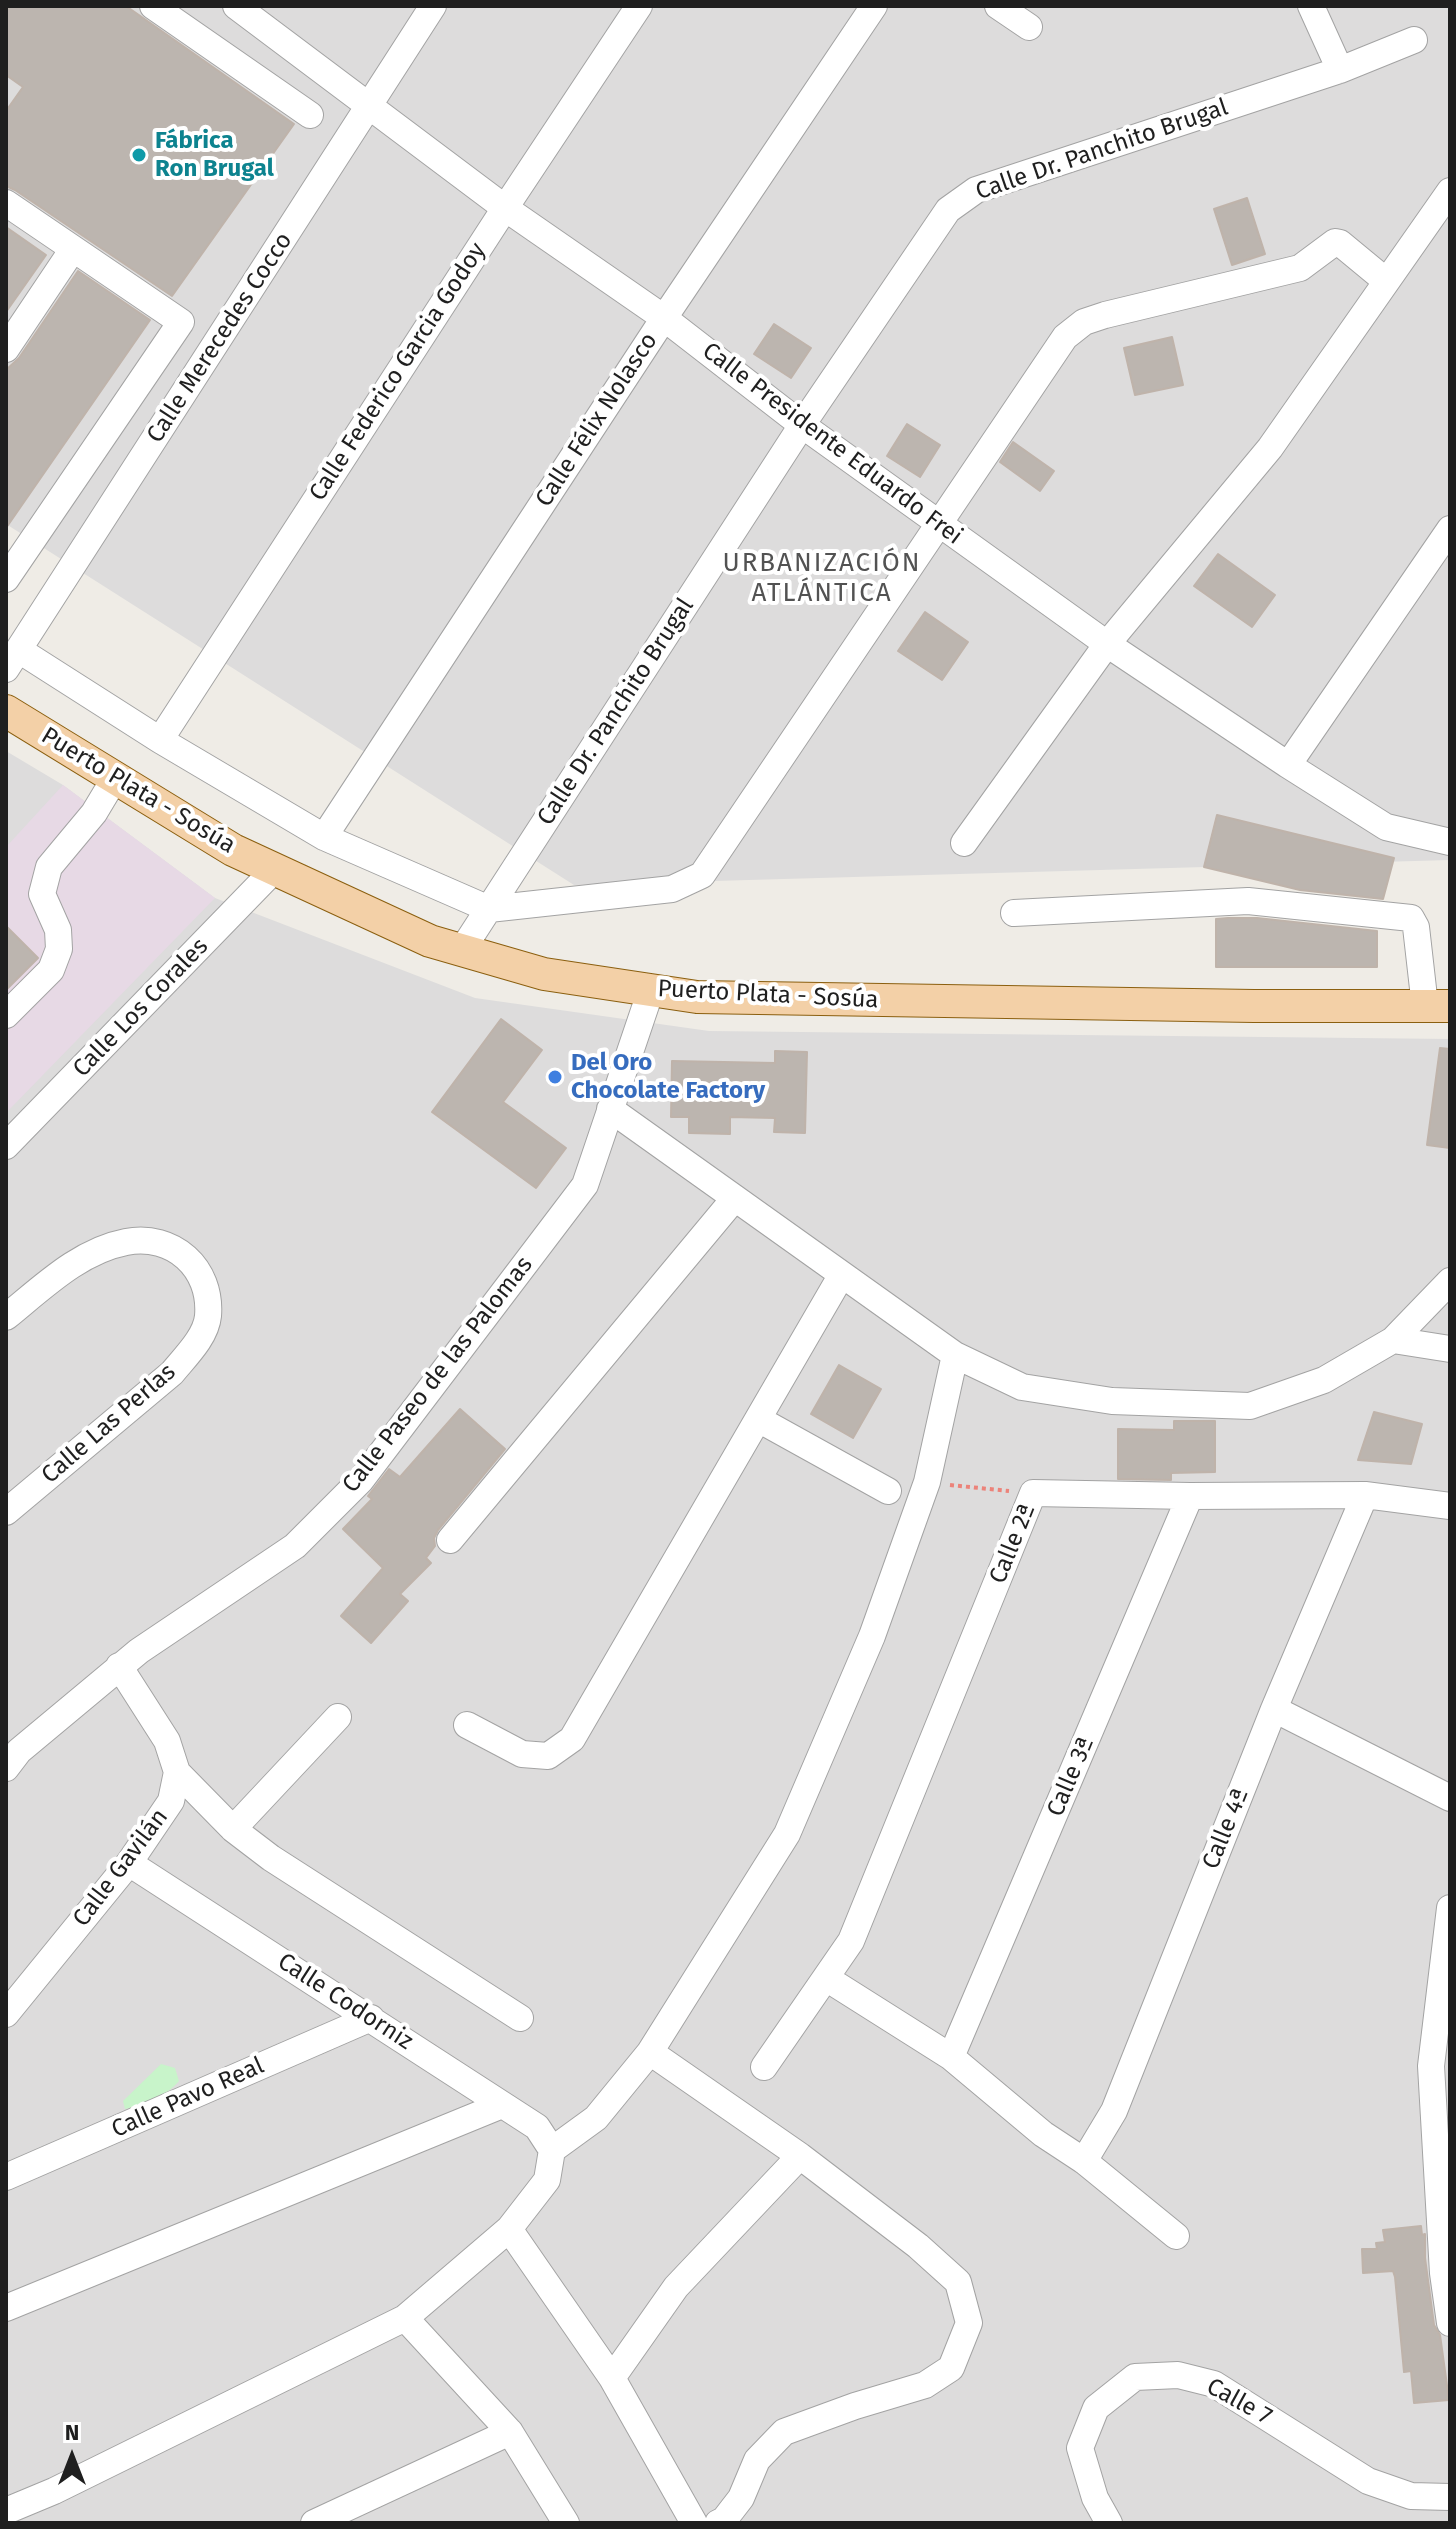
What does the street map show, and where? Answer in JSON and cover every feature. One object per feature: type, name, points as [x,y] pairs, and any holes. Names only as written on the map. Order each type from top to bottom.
[{"type":"main road","name":"Puerto Plata - Sosúa","points":[[6,711],[233,850],[430,941],[544,974],[697,997],[1437,1006]]},
{"type":"street","points":[[153,6],[310,115]]},
{"type":"street","name":"Calle Presidente Eduardo Frei","points":[[236,6],[505,208],[664,318],[802,425],[1107,644],[1386,827],[1450,842]]},
{"type":"street","name":"Calle Merecedes Cocco","points":[[12,659],[433,6]]},
{"type":"street","name":"Calle Federico Garcia Godoy","points":[[160,740],[639,6]]},
{"type":"street","name":"Calle Félix Nolasco","points":[[324,837],[664,318],[874,6]]},
{"type":"street","points":[[998,6],[1029,27]]},
{"type":"street","points":[[1311,6],[1340,70]]},
{"type":"street","name":"Calle Dr. Panchito Brugal","points":[[462,950],[802,425],[948,210],[976,190],[1340,70],[1414,40]]},
{"type":"street","points":[[964,843],[1107,644],[1270,448],[1450,191]]},
{"type":"street","points":[[6,203],[181,322],[6,579]]},
{"type":"street","points":[[12,659],[160,740],[324,837],[489,909],[672,889],[702,875],[1065,337],[1084,322],[1300,268],[1335,242],[1386,281]]},
{"type":"street","points":[[6,349],[73,249]]},
{"type":"street","points":[[1288,765],[1450,529]]},
{"type":"street","points":[[6,1015],[51,970],[59,949],[58,930],[42,894],[49,867],[94,813],[115,778]]},
{"type":"street","name":"Calle Los Corales","points":[[6,1146],[275,869]]},
{"type":"street","points":[[1014,913],[1248,901],[1411,918],[1437,1006]]},
{"type":"street","name":"Calle Paseo de las Palomas","points":[[10,1752],[119,1666],[295,1546],[361,1480],[585,1185],[651,990]]},
{"type":"street","points":[[610,1109],[955,1355],[1022,1387],[1112,1401],[1250,1406],[1324,1380],[1393,1340],[1450,1281]]},
{"type":"street","points":[[450,1540],[734,1199]]},
{"type":"street","name":"Calle Las Perlas","points":[[6,1317],[68,1267],[97,1250],[129,1241],[163,1243],[193,1261],[206,1288],[208,1318],[195,1347],[172,1373],[6,1512]]},
{"type":"street","points":[[467,1725],[522,1754],[548,1756],[572,1739],[841,1276]]},
{"type":"street","points":[[1393,1340],[1450,1349]]},
{"type":"street","points":[[6,2511],[54,2491],[405,2318],[509,2229],[547,2180],[552,2150],[596,2118],[650,2052],[787,1834],[872,1636],[927,1482],[955,1355]]},
{"type":"street","points":[[758,1419],[888,1491]]},
{"type":"street","name":"Calle 2ª","points":[[764,2067],[851,1941],[1033,1493],[1365,1495],[1450,1506]]},
{"type":"street","name":"Calle 4ª","points":[[1084,2161],[1114,2111],[1274,1709],[1365,1495]]},
{"type":"street","name":"Calle 3ª","points":[[951,2057],[1190,1496]]},
{"type":"street","points":[[119,1666],[167,1741],[177,1772],[233,1829],[271,1858],[520,2018]]},
{"type":"street","points":[[1274,1709],[1450,1798]]},
{"type":"street","points":[[233,1829],[338,1717]]},
{"type":"street","name":"Calle Gavilán","points":[[6,2014],[129,1863],[171,1801],[177,1772]]},
{"type":"street","name":"Calle Codorniz","points":[[129,1863],[537,2127],[552,2150]]},
{"type":"street","points":[[1450,1908],[1431,2066],[1443,2273],[1450,2323]]},
{"type":"street","points":[[826,1978],[951,2057],[1043,2134],[1084,2161],[1176,2236]]},
{"type":"street","name":"Calle Pavo Real","points":[[6,2177],[371,2018]]},
{"type":"street","points":[[650,2052],[800,2156],[918,2246],[958,2282],[969,2323],[951,2368],[925,2385],[784,2432],[757,2460],[741,2498],[718,2523]]},
{"type":"street","points":[[6,2308],[502,2105]]},
{"type":"street","points":[[612,2378],[676,2287],[800,2156]]},
{"type":"street","points":[[509,2229],[612,2378],[694,2523]]},
{"type":"street","points":[[405,2318],[510,2432],[566,2523]]},
{"type":"street","name":"Calle 7","points":[[1109,2523],[1095,2498],[1080,2448],[1096,2408],[1135,2377],[1178,2375],[1214,2384],[1368,2481],[1411,2496],[1450,2497]]},
{"type":"street","points":[[314,2523],[510,2432]]},
{"type":"path","points":[[927,1482],[1033,1493]]},
{"type":"shaded area","points":[[6,6],[1450,6],[1450,860],[574,885],[6,524]]},
{"type":"shaded area","points":[[6,751],[63,785],[215,898],[475,998],[709,1031],[1450,1039],[1450,2523],[6,2523]]},
{"type":"shaded area","points":[[63,785],[215,898],[6,1113],[6,847]]},
{"type":"green space","points":[[161,2064],[175,2068],[179,2081],[155,2099],[125,2109],[123,2101]]},
{"type":"building","name":"Fábrica Ron Brugal","points":[[6,6],[126,6],[294,124],[172,296],[6,186],[6,111],[23,87],[6,75]]},
{"type":"building","points":[[1247,198],[1265,254],[1232,265],[1214,209]]},
{"type":"building","points":[[6,227],[46,255],[6,312]]},
{"type":"building","points":[[78,271],[150,320],[6,528],[6,370],[19,358]]},
{"type":"building","points":[[774,324],[811,348],[791,378],[754,354]]},
{"type":"building","points":[[1172,337],[1183,385],[1135,395],[1124,348]]},
{"type":"building","points":[[907,424],[940,445],[920,477],[887,456]]},
{"type":"building","points":[[1013,442],[1054,471],[1040,491],[1000,462]]},
{"type":"building","points":[[1218,554],[1275,595],[1252,627],[1194,586]]},
{"type":"building","points":[[925,612],[968,642],[942,680],[898,651]]},
{"type":"building","points":[[1217,815],[1394,858],[1383,899],[1300,890],[1204,867]]},
{"type":"building","points":[[1257,918],[1377,931],[1377,967],[1216,967],[1216,919]]},
{"type":"building","points":[[6,926],[38,958],[6,990]]},
{"type":"building","points":[[501,1019],[542,1050],[503,1102],[566,1148],[536,1188],[432,1112]]},
{"type":"building","points":[[1440,1048],[1450,1049],[1450,1148],[1427,1145]]},
{"type":"building","points":[[775,1051],[807,1052],[805,1133],[774,1132],[775,1118],[730,1117],[730,1134],[689,1133],[689,1117],[671,1117],[672,1061],[775,1063]]},
{"type":"building","points":[[839,1365],[881,1389],[853,1438],[811,1414]]},
{"type":"building","points":[[460,1409],[505,1449],[438,1530],[434,1538],[435,1546],[426,1558],[431,1563],[400,1594],[408,1601],[371,1643],[341,1616],[383,1568],[343,1529],[372,1499],[368,1496],[389,1469],[400,1477]]},
{"type":"building","points":[[1374,1412],[1422,1424],[1411,1464],[1358,1460]]},
{"type":"building","points":[[1174,1421],[1215,1421],[1215,1472],[1171,1473],[1171,1480],[1118,1479],[1118,1429],[1174,1430]]},
{"type":"building","points":[[1421,2226],[1422,2235],[1425,2234],[1434,2325],[1440,2335],[1449,2400],[1414,2403],[1411,2371],[1404,2372],[1393,2271],[1363,2273],[1362,2249],[1377,2249],[1376,2243],[1385,2242],[1383,2230]]},
{"type":"place","name":"Fábrica Ron Brugal","points":[[139,155]]},
{"type":"place","name":"Del Oro Chocolate Factory","points":[[555,1077]]},
{"type":"district","name":"URBANIZACIÓN ATLÁNTICA","points":[[822,579]]}]
